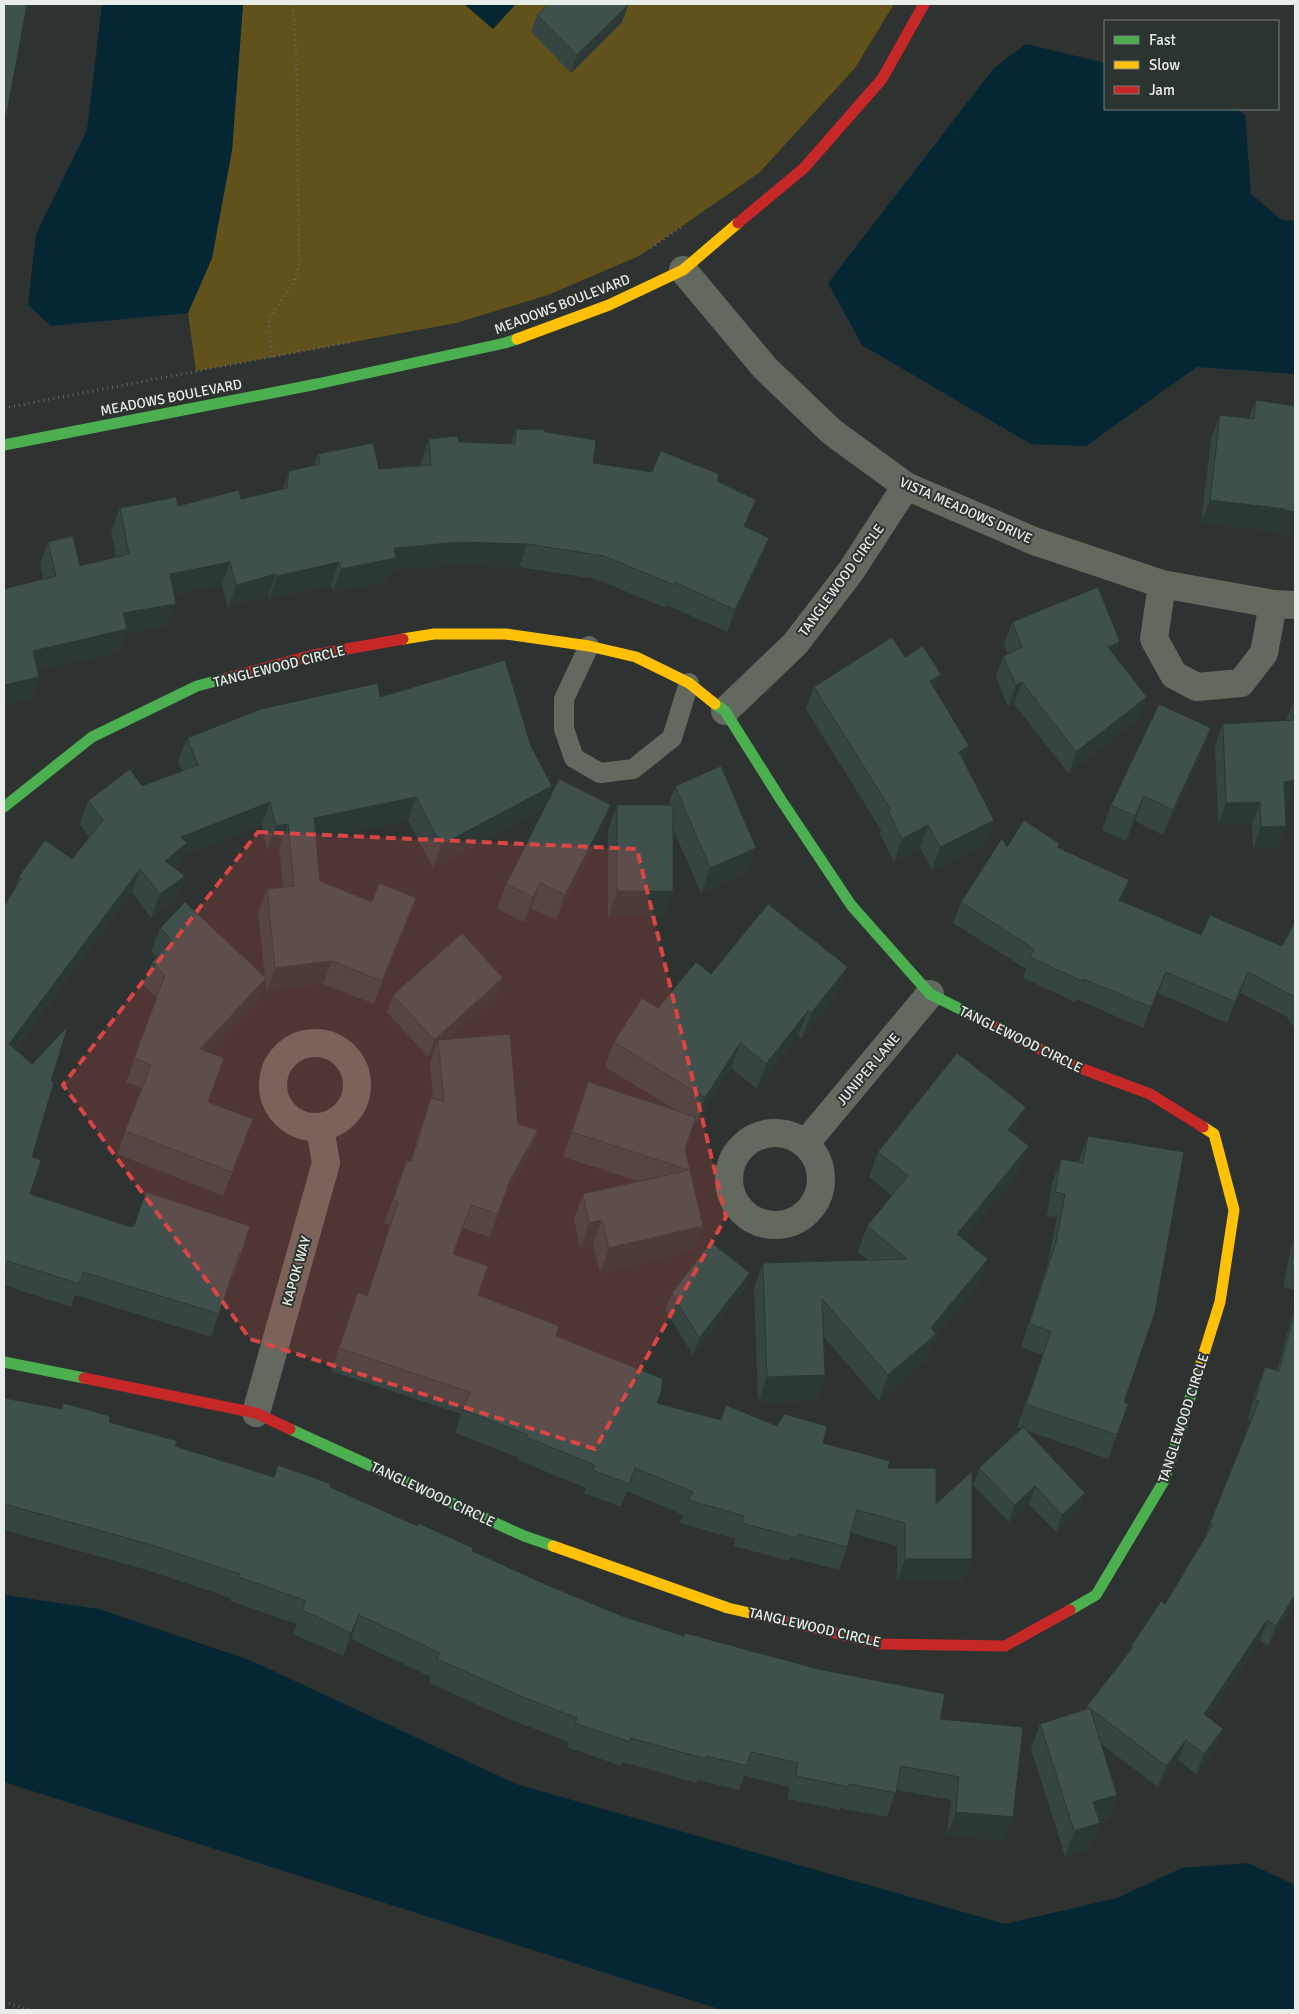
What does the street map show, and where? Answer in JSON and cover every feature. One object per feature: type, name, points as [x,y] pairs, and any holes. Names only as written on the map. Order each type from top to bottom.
[{"type":"street","name":"MEADOWS BOULEVARD","points":[[4,445],[317,384],[505,343],[609,305],[683,270],[804,168],[882,79],[924,4]]},
{"type":"street","name":"VISTA MEADOWS DRIVE","points":[[683,270],[765,368],[832,432],[906,486],[1034,541],[1162,584],[1284,604]]},
{"type":"street","name":"TANGLEWOOD CIRCLE","points":[[725,710],[795,644],[851,571],[906,486]]},
{"type":"street","points":[[1162,584],[1154,638],[1174,674],[1197,687],[1242,683],[1264,653],[1284,604]]},
{"type":"street","name":"TANGLEWOOD CIRCLE","points":[[4,807],[92,736],[197,686],[313,655],[434,634],[506,634],[589,646],[636,657],[689,683],[725,710],[781,800],[851,906],[930,994],[1067,1063],[1150,1094],[1214,1134],[1234,1210],[1220,1302],[1164,1481],[1096,1595],[1004,1646],[880,1644],[728,1608],[524,1536],[256,1413],[4,1362]]},
{"type":"street","name":"JUNIPER LANE","points":[[805,1144],[930,994]]},
{"type":"street","name":"KAPOK WAY","points":[[256,1413],[326,1164],[320,1128]]},
{"type":"lane","points":[[589,646],[564,700],[564,729],[574,758],[600,772],[633,769],[672,738],[689,683]]},
{"type":"path","points":[[272,357],[269,328],[270,317],[293,284],[299,266],[297,74],[293,4]]},
{"type":"path","points":[[647,251],[687,223]]},
{"type":"path","points":[[4,408],[359,341]]},
{"type":"path","points":[[4,2002],[31,2010]]},
{"type":"highlighted area","points":[[258,832],[637,849],[726,1217],[595,1449],[250,1339],[63,1085]]},
{"type":"shaded area","points":[[243,4],[894,4],[855,68],[760,172],[639,256],[548,295],[456,323],[196,371],[188,313],[212,258],[232,150]]},
{"type":"water","points":[[102,4],[243,4],[232,150],[212,258],[188,313],[51,326],[28,305],[36,234],[87,130]]},
{"type":"water","points":[[464,4],[516,4],[493,29]]},
{"type":"water","points":[[1026,44],[1104,63],[1104,110],[1238,110],[1245,115],[1251,194],[1282,220],[1295,221],[1295,374],[1197,367],[1086,446],[1031,444],[862,345],[828,283],[994,68]]},
{"type":"water","points":[[4,1595],[99,1609],[252,1661],[516,1784],[1005,1924],[1117,1898],[1182,1868],[1248,1863],[1295,1885],[1295,2010],[722,2010],[4,1782]]},
{"type":"building","points":[[4,4],[27,4],[7,112],[4,112]]},
{"type":"building","points":[[549,4],[628,5],[577,55],[537,15]]},
{"type":"building","points":[[1256,400],[1295,406],[1295,512],[1285,509],[1210,500],[1220,415],[1254,419]]},
{"type":"building","points":[[516,429],[545,430],[545,432],[596,440],[593,463],[652,472],[661,451],[719,474],[717,481],[756,500],[744,526],[769,538],[735,610],[675,582],[674,585],[604,556],[527,544],[460,542],[394,548],[396,558],[341,569],[339,562],[277,576],[276,574],[236,585],[230,562],[170,574],[176,604],[123,613],[127,629],[33,651],[39,677],[4,685],[4,589],[56,576],[48,542],[73,536],[80,566],[129,554],[120,508],[176,497],[178,506],[239,490],[241,499],[287,488],[289,471],[320,464],[318,454],[373,443],[379,469],[431,465],[429,439],[458,436],[459,442],[515,444]]},
{"type":"building","points":[[1098,587],[1120,642],[1108,647],[1147,697],[1076,752],[1022,682],[1016,685],[1003,656],[1022,647],[1012,622]]},
{"type":"building","points":[[892,637],[905,657],[923,646],[941,674],[930,681],[969,746],[959,752],[994,820],[940,847],[928,825],[902,839],[888,811],[891,810],[814,687]]},
{"type":"building","points":[[505,660],[531,746],[552,786],[441,845],[416,797],[314,818],[320,881],[372,902],[379,883],[416,898],[382,981],[332,961],[275,968],[267,889],[294,886],[288,824],[276,826],[270,802],[181,837],[187,843],[165,861],[185,876],[160,894],[140,869],[9,1044],[32,1064],[68,1026],[51,1081],[54,1082],[32,1157],[41,1160],[30,1194],[131,1227],[134,1226],[146,1192],[250,1226],[219,1314],[83,1272],[79,1284],[8,1261],[6,1267],[4,1266],[4,907],[21,878],[19,876],[45,840],[72,859],[103,820],[88,801],[130,769],[142,786],[198,765],[187,738],[261,709],[378,683],[380,697]]},
{"type":"building","points":[[1159,704],[1211,728],[1173,810],[1144,796],[1135,816],[1111,805]]},
{"type":"building","points":[[1295,704],[1295,780],[1284,782],[1286,826],[1261,827],[1260,802],[1226,803],[1223,724],[1294,720],[1292,705]]},
{"type":"building","points":[[721,766],[756,848],[710,868],[675,786]]},
{"type":"building","points":[[559,779],[611,805],[565,895],[540,883],[533,897],[506,884]]},
{"type":"building","points":[[617,805],[673,805],[673,891],[617,891]]},
{"type":"building","points":[[1024,820],[1060,844],[1057,847],[1129,880],[1119,900],[1201,935],[1210,915],[1282,946],[1295,922],[1295,997],[1248,972],[1235,1002],[1166,972],[1151,1007],[1083,979],[1082,981],[1030,957],[1034,949],[961,902],[1002,838],[1007,847]]},
{"type":"building","points":[[185,902],[266,978],[200,1049],[224,1058],[208,1102],[253,1119],[232,1172],[125,1131],[151,1065],[134,1058],[165,975],[152,962],[172,940],[160,928]]},
{"type":"building","points":[[768,904],[848,967],[811,1013],[808,1011],[766,1064],[740,1043],[705,1098],[614,1042],[642,998],[658,1008],[696,962],[711,974]]},
{"type":"building","points":[[462,933],[503,978],[434,1040],[393,995]]},
{"type":"building","points":[[510,1034],[518,1124],[538,1130],[510,1180],[498,1214],[471,1205],[453,1254],[488,1266],[478,1295],[559,1326],[556,1336],[663,1379],[657,1403],[721,1420],[726,1405],[777,1426],[784,1414],[827,1426],[823,1443],[890,1461],[888,1468],[936,1468],[936,1504],[972,1471],[972,1559],[905,1559],[905,1523],[857,1510],[847,1547],[798,1534],[797,1538],[742,1523],[744,1516],[688,1500],[693,1492],[635,1468],[629,1484],[592,1470],[595,1465],[526,1437],[528,1435],[463,1410],[470,1392],[339,1348],[358,1292],[367,1296],[398,1202],[393,1200],[407,1160],[411,1162],[431,1098],[444,1102],[438,1040]]},
{"type":"building","points":[[957,1053],[1026,1107],[1008,1130],[1029,1146],[957,1234],[988,1259],[931,1328],[936,1334],[888,1375],[822,1299],[825,1375],[767,1377],[763,1263],[907,1259],[867,1226],[908,1176],[878,1152]]},
{"type":"building","points":[[588,1082],[696,1117],[685,1149],[703,1226],[609,1248],[602,1220],[589,1223],[583,1194],[689,1170],[572,1132]]},
{"type":"building","points":[[1088,1136],[1184,1152],[1155,1312],[1124,1402],[1128,1404],[1117,1435],[1026,1404],[1051,1331],[1029,1324],[1056,1242],[1065,1194],[1055,1192],[1061,1159],[1083,1163]]},
{"type":"building","points":[[711,1242],[750,1273],[699,1338],[672,1293]]},
{"type":"building","points":[[1295,1244],[1295,1267],[1291,1266]]},
{"type":"building","points":[[1295,1311],[1295,1595],[1276,1626],[1267,1620],[1204,1714],[1223,1729],[1204,1754],[1186,1740],[1166,1766],[1087,1706],[1133,1647],[1131,1646],[1161,1601],[1165,1604],[1213,1524],[1210,1523],[1259,1401],[1255,1400],[1265,1367],[1279,1371]]},
{"type":"building","points":[[4,1398],[62,1409],[63,1403],[110,1416],[109,1422],[177,1441],[175,1446],[274,1477],[278,1465],[331,1484],[330,1487],[417,1526],[418,1523],[473,1548],[472,1551],[547,1585],[622,1616],[684,1636],[685,1633],[818,1669],[945,1694],[940,1719],[1023,1727],[1013,1817],[956,1812],[959,1777],[901,1766],[896,1793],[849,1784],[848,1787],[796,1776],[798,1763],[751,1752],[747,1766],[706,1756],[706,1759],[631,1738],[630,1742],[575,1723],[577,1718],[518,1695],[437,1659],[440,1653],[359,1615],[351,1633],[302,1610],[306,1601],[239,1577],[240,1574],[145,1543],[4,1504]]},
{"type":"building","points":[[1023,1427],[1085,1493],[1062,1515],[1035,1486],[1015,1505],[979,1468]]},
{"type":"building","points":[[1090,1708],[1117,1795],[1093,1802],[1100,1823],[1074,1831],[1040,1724]]},
{"type":"traffic: fast","points":[[4,445],[317,384],[517,339]]},
{"type":"traffic: fast","points":[[4,807],[92,737],[197,686],[227,678]]},
{"type":"traffic: fast","points":[[715,704],[725,711],[781,800],[851,905],[930,994],[982,1020]]},
{"type":"traffic: fast","points":[[4,1362],[84,1378]]},
{"type":"traffic: fast","points":[[1070,1610],[1096,1595],[1164,1481],[1200,1366]]},
{"type":"traffic: fast","points":[[290,1429],[524,1536],[553,1546]]},
{"type":"traffic: slow","points":[[517,339],[609,305],[683,270],[738,223]]},
{"type":"traffic: slow","points":[[403,639],[434,634],[506,634],[589,646],[636,657],[689,683],[715,704]]},
{"type":"traffic: slow","points":[[1200,1366],[1220,1302],[1234,1210],[1214,1134],[1203,1127]]},
{"type":"traffic: slow","points":[[553,1546],[728,1608],[754,1614]]},
{"type":"traffic: jam","points":[[738,223],[804,168],[882,79],[924,4]]},
{"type":"traffic: jam","points":[[227,678],[313,655],[403,639]]},
{"type":"traffic: jam","points":[[982,1020],[1067,1063],[1150,1094],[1203,1127]]},
{"type":"traffic: jam","points":[[84,1378],[256,1413],[290,1429]]},
{"type":"traffic: jam","points":[[754,1614],[881,1644],[1005,1646],[1070,1610]]}]
